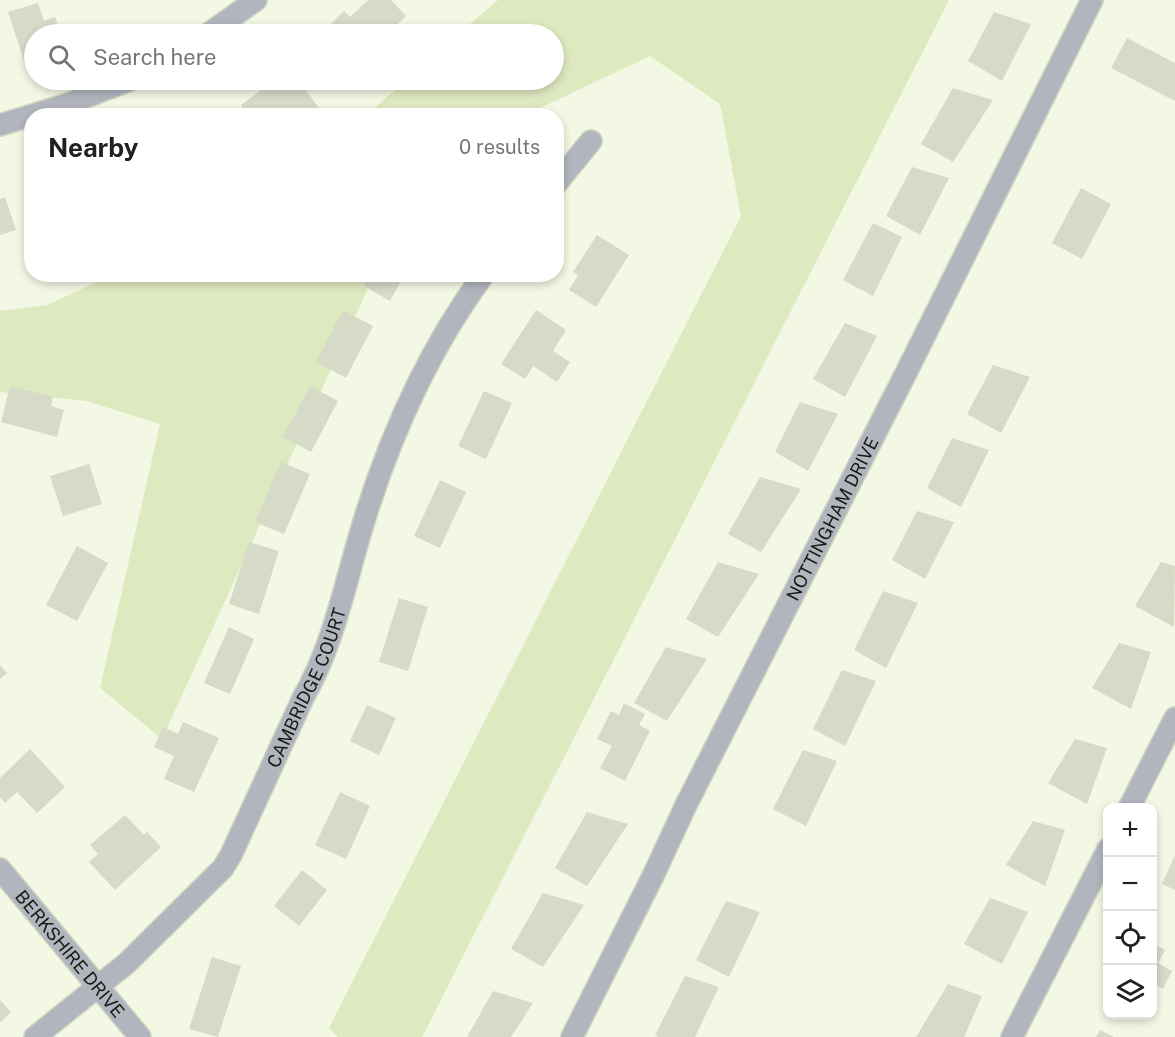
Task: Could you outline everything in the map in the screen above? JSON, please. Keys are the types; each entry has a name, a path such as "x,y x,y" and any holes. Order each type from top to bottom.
{"street":[{"path":"222,24 256,0"},
{"name":"NOTTINGHAM DRIVE","path":"572,1037 691,795 907,371 1092,0"},
{"path":"55,108 104,90"},
{"path":"0,124 24,117"},
{"path":"564,174 591,141"},
{"name":"CAMBRIDGE COURT","path":"35,1037 142,949 223,868 231,855 303,698 315,678 336,617 364,518 407,404 443,335 478,282"},
{"path":"1131,803 1172,731"},
{"path":"1012,1037 1103,857"},
{"name":"BERKSHIRE DRIVE","path":"0,869 140,1037"}],"green space":[{"path":"498,0 949,0 422,1037 338,1037 329,1028 741,216 720,104 650,56 540,108 374,108 395,90 564,90 564,24 470,24"},
{"path":"98,282 371,282 162,739 100,688 160,424 86,401 0,392 0,311 47,305"}],"building":[{"path":"368,0 391,0 406,16 398,24 331,24 344,11 350,17"},
{"path":"38,3 44,21 55,17 57,24 24,24 24,61 8,12"},
{"path":"994,12 1031,24 1002,81 968,61"},
{"path":"1127,38 1175,63 1175,101 1111,68"},
{"path":"953,88 993,100 953,162 921,144"},
{"path":"261,90 306,90 319,108 243,108 241,105"},
{"path":"912,167 949,178 920,235 886,216"},
{"path":"1081,188 1111,204 1082,259 1052,243"},
{"path":"5,197 16,230 0,235 0,199"},
{"path":"873,223 902,237 873,296 843,280"},
{"path":"597,235 629,255 596,307 569,290 578,275 573,272"},
{"path":"366,282 401,282 390,301 364,286"},
{"path":"343,310 373,326 346,378 316,362"},
{"path":"536,310 566,330 553,351 570,362 557,382 533,366 525,379 501,364"},
{"path":"845,323 877,336 845,397 813,379"},
{"path":"993,365 1030,377 1001,433 967,414"},
{"path":"10,386 53,397 51,406 64,410 57,437 1,422"},
{"path":"310,386 338,401 311,452 283,437"},
{"path":"484,391 512,403 486,459 458,446"},
{"path":"800,402 838,414 808,471 775,452"},
{"path":"952,438 989,450 961,507 927,488"},
{"path":"281,462 310,474 284,534 255,522"},
{"path":"89,464 102,504 63,516 50,476"},
{"path":"760,477 801,489 761,552 728,534"},
{"path":"440,480 466,492 440,548 414,536"},
{"path":"917,511 954,522 925,579 892,560"},
{"path":"249,542 279,551 259,614 229,604"},
{"path":"77,546 108,563 77,621 46,605"},
{"path":"718,562 759,574 718,637 686,619"},
{"path":"1161,562 1175,566 1174,627 1135,606"},
{"path":"883,591 918,603 886,668 854,650"},
{"path":"399,598 428,607 408,671 379,662"},
{"path":"229,627 254,639 230,694 204,683"},
{"path":"1119,643 1151,652 1131,709 1092,688"},
{"path":"666,647 707,659 667,721 634,703"},
{"path":"0,665 7,673 0,679"},
{"path":"842,670 876,681 845,746 813,729"},
{"path":"624,703 645,714 639,725 650,731 625,781 600,768 612,746 597,739 611,711 619,715"},
{"path":"367,705 396,718 379,755 350,741"},
{"path":"183,722 219,738 194,792 164,779 174,756 154,747 163,727 178,734"},
{"path":"1075,739 1107,748 1087,804 1048,783"},
{"path":"30,749 65,787 37,813 17,792 5,803 0,797 0,778"},
{"path":"803,750 837,761 806,826 773,809"},
{"path":"340,792 370,806 346,859 315,845"},
{"path":"587,812 628,824 587,886 555,868"},
{"path":"125,815 144,835 147,832 161,847 115,890 89,862 98,854 90,845"},
{"path":"1033,821 1065,830 1045,886 1006,865"},
{"path":"1175,855 1175,890 1162,884"},
{"path":"302,870 327,890 299,926 274,906"},
{"path":"543,893 584,905 543,967 511,949"},
{"path":"990,898 1028,912 1002,964 964,944"},
{"path":"726,901 760,912 729,977 696,960"},
{"path":"1157,946 1165,950 1158,963 1172,971 1163,989 1157,986"},
{"path":"212,957 241,966 218,1037 189,1029"},
{"path":"685,976 719,987 695,1037 658,1037 655,1035"},
{"path":"948,984 982,996 964,1037 916,1037"},
{"path":"493,991 533,1003 511,1037 467,1037"},
{"path":"0,1000 11,1012 0,1023"},
{"path":"1100,1030 1114,1037 1096,1037"}]}
